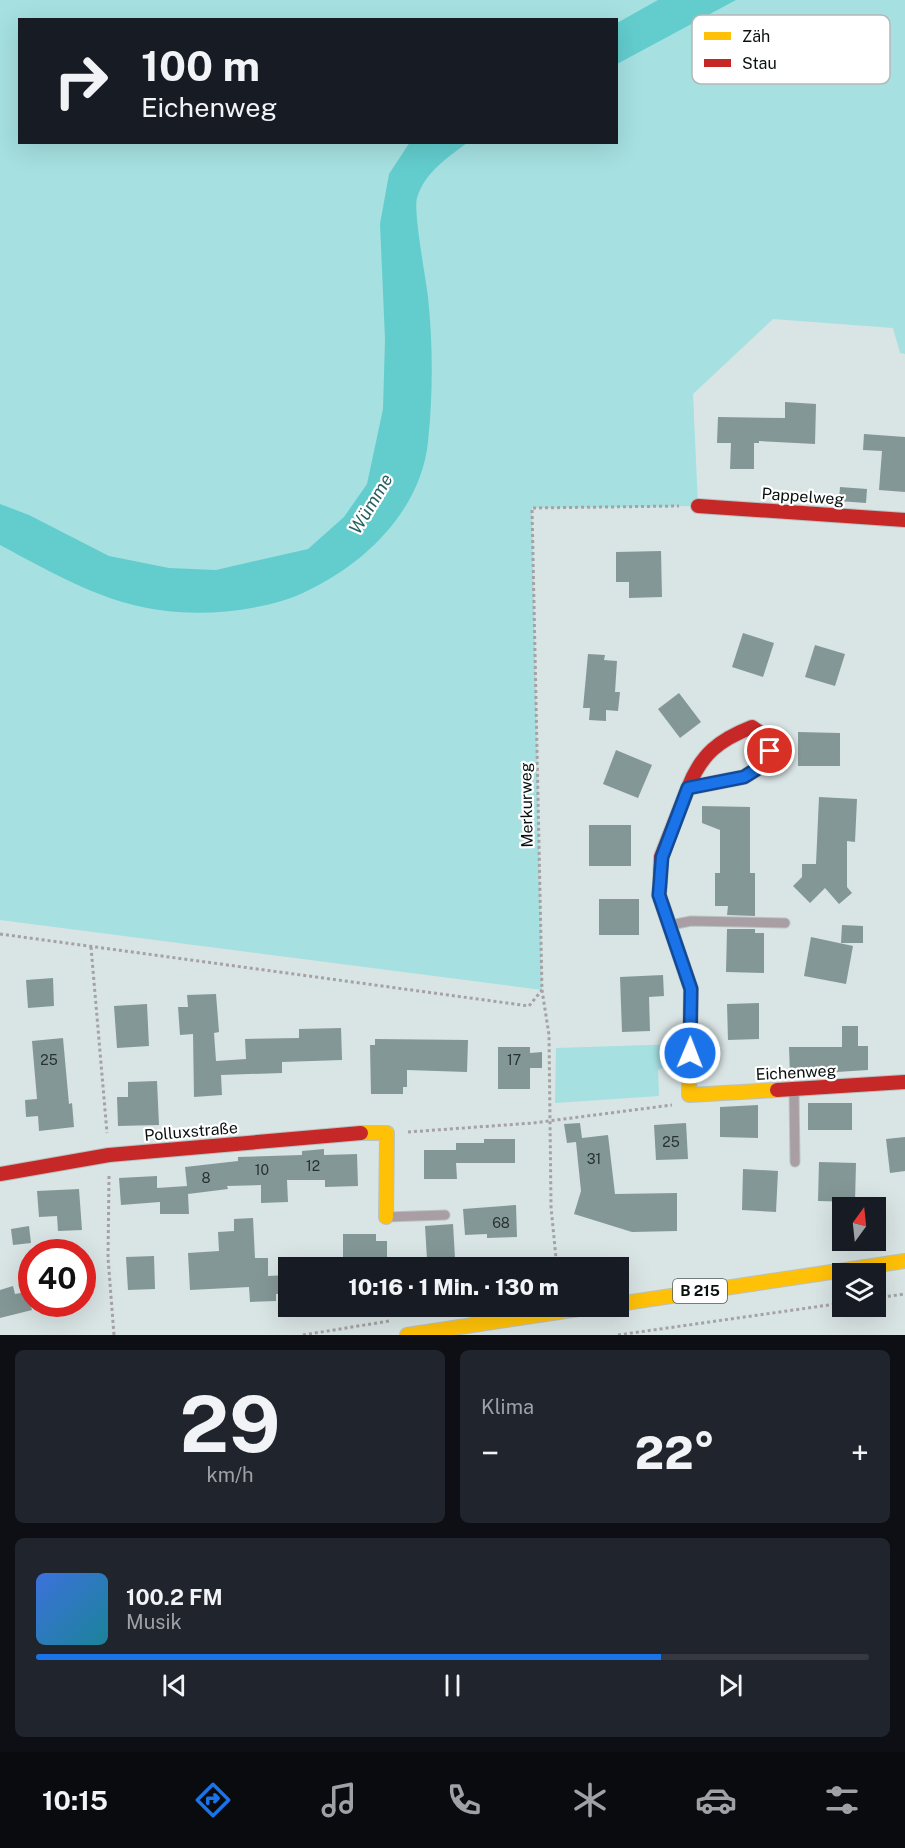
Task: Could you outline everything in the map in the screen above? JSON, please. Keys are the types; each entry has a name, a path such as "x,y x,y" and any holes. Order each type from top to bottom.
{"street":[{"name":"Pappelweg","path":"698,506 905,520"},
{"path":"688,788 744,777 760,767 770,751 765,736 752,727 722,738 697,764 662,857 659,895 691,989 689,1095"},
{"name":"Eichenweg","path":"689,1095 905,1082"},
{"name":"Polluxstraße","path":"0,1174 109,1155 339,1133 387,1133"},
{"path":"386,1217 387,1133"},
{"name":"B 215","path":"629,1302 905,1261"},
{"path":"407,1335 526,1317"}],"lane":[{"path":"669,925 691,921 785,923"},
{"path":"794,1089 795,1162"},
{"path":"386,1217 445,1215"}],"path":[{"name":"Merkurweg","path":"556,1257 551,1207 549,1035 542,990 532,508 698,506"},
{"path":"0,934 529,1006 542,990"},
{"path":"387,1133 549,1121 670,1106 689,1095"},
{"path":"886,1297 905,1294"},
{"path":"618,1335 832,1305"}],"shaded area":[{"path":"0,0 905,0 905,354 900,353 893,328 773,319 693,394 698,506 532,508 542,990 0,920"},
{"path":"680,1044 679,1061 658,1070 659,1096 555,1103 556,1048"}],"water":[{"path":"658,0 736,0 708,15 692,15 692,24 618,63 618,22"},
{"name":"Wümme","path":"409,144 466,144 431,173 417,198 432,351 428,442 415,489 403,511 388,531 370,549 330,578 293,597 258,607 202,613 144,608 101,595 0,545 0,504 29,515 109,556 169,568 216,570 308,549 344,517 367,484 383,409 385,339 380,224 389,174"}],"building":[{"path":"785,402 816,404 815,444 759,441 759,443 754,443 754,469 730,469 731,443 717,443 718,417 785,418"},
{"path":"864,434 905,437 905,492 879,490 882,451 863,450"},
{"path":"840,487 867,489 866,503 839,501"},
{"path":"661,551 662,597 629,598 629,582 616,582 616,552"},
{"path":"743,633 774,643 763,677 732,667"},
{"path":"815,645 845,654 835,686 805,677"},
{"path":"588,654 605,655 604,660 617,661 615,692 620,692 618,711 606,710 606,721 589,720 590,708 583,708"},
{"path":"679,693 701,722 680,738 658,709"},
{"path":"798,732 840,733 840,766 798,766"},
{"path":"616,750 652,765 638,798 603,784"},
{"path":"819,797 857,799 855,842 847,841 847,887 852,893 839,904 825,888 810,903 793,886 802,877 802,864 816,864"},
{"path":"702,806 750,807 750,873 755,873 755,916 727,915 728,906 715,906 715,873 720,873 720,830 702,823"},
{"path":"589,825 631,825 631,866 589,866"},
{"path":"599,899 639,899 639,935 599,935"},
{"path":"842,925 863,926 863,943 841,943"},
{"path":"727,929 755,929 755,933 764,933 764,973 726,972"},
{"path":"811,937 853,946 846,984 804,976"},
{"path":"663,975 664,996 649,997 650,1031 622,1032 620,977"},
{"path":"53,978 54,1006 28,1008 26,980"},
{"path":"216,994 219,1032 214,1033 216,1061 246,1059 245,1039 299,1038 299,1029 341,1028 342,1060 282,1062 282,1073 221,1075 222,1095 194,1097 193,1034 180,1035 178,1007 188,1007 187,995"},
{"path":"759,1003 759,1039 728,1040 727,1004"},
{"path":"147,1004 149,1046 117,1048 114,1006"},
{"path":"842,1026 858,1026 858,1046 868,1046 868,1070 790,1075 789,1047 842,1047"},
{"path":"63,1038 69,1104 72,1103 74,1127 39,1131 38,1116 26,1117 25,1100 37,1099 32,1041"},
{"path":"375,1039 468,1040 467,1072 407,1070 407,1087 403,1087 403,1094 371,1094 370,1045 375,1045"},
{"path":"498,1047 530,1047 530,1053 542,1052 542,1068 530,1068 530,1089 498,1089"},
{"path":"157,1081 159,1125 118,1126 117,1097 128,1097 128,1082"},
{"path":"808,1103 852,1103 852,1130 808,1130"},
{"path":"758,1105 758,1138 720,1137 720,1107"},
{"path":"580,1123 582,1138 608,1135 615,1194 677,1193 677,1231 632,1232 574,1214 581,1191 576,1142 567,1143 564,1124"},
{"path":"686,1123 688,1159 656,1160 654,1125"},
{"path":"905,1137 905,1171 890,1173 886,1139"},
{"path":"484,1139 515,1139 515,1163 456,1163 457,1179 424,1179 424,1150 456,1150 456,1143 484,1143"},
{"path":"324,1149 324,1155 357,1154 358,1186 325,1187 325,1180 287,1180 288,1202 261,1203 261,1185 227,1186 228,1189 188,1194 189,1214 160,1214 160,1202 121,1205 119,1178 157,1176 157,1188 187,1186 185,1167 238,1161 238,1157 302,1155 302,1151"},
{"path":"819,1162 856,1163 855,1197 832,1197 832,1201 818,1201"},
{"path":"743,1169 778,1171 776,1212 742,1210"},
{"path":"79,1189 82,1230 58,1231 57,1216 39,1217 37,1191"},
{"path":"516,1205 517,1237 487,1238 487,1234 465,1235 463,1209"},
{"path":"253,1218 255,1258 268,1258 268,1276 278,1276 276,1301 250,1302 249,1287 190,1290 188,1253 219,1251 218,1232 234,1231 234,1219"},
{"path":"453,1224 455,1257 427,1257 425,1226"},
{"path":"29,1226 31,1239 18,1239 18,1244 13,1245 11,1229"},
{"path":"343,1234 376,1234 376,1241 387,1241 387,1257 343,1257"},
{"path":"154,1256 155,1289 128,1290 126,1257"},
{"path":"13,1286 15,1294 18,1294 18,1314 0,1318 0,1290"}],"traffic: slow":[{"path":"660,885 659,895 691,989 689,1095 777,1090"},
{"path":"361,1133 387,1133 386,1217"},
{"path":"629,1302 905,1261"},
{"path":"407,1335 526,1317"}],"traffic: jam":[{"path":"698,506 905,520"},
{"path":"660,885 661,857 688,788 744,777 760,767 770,751 765,736 752,727 721,743 705,757 688,788"},
{"path":"777,1090 905,1082"},
{"path":"0,1174 109,1155 361,1133"}],"route":[{"path":"690,1053 691,989 659,895 662,857 688,788 744,777 760,767 770,751"}]}
